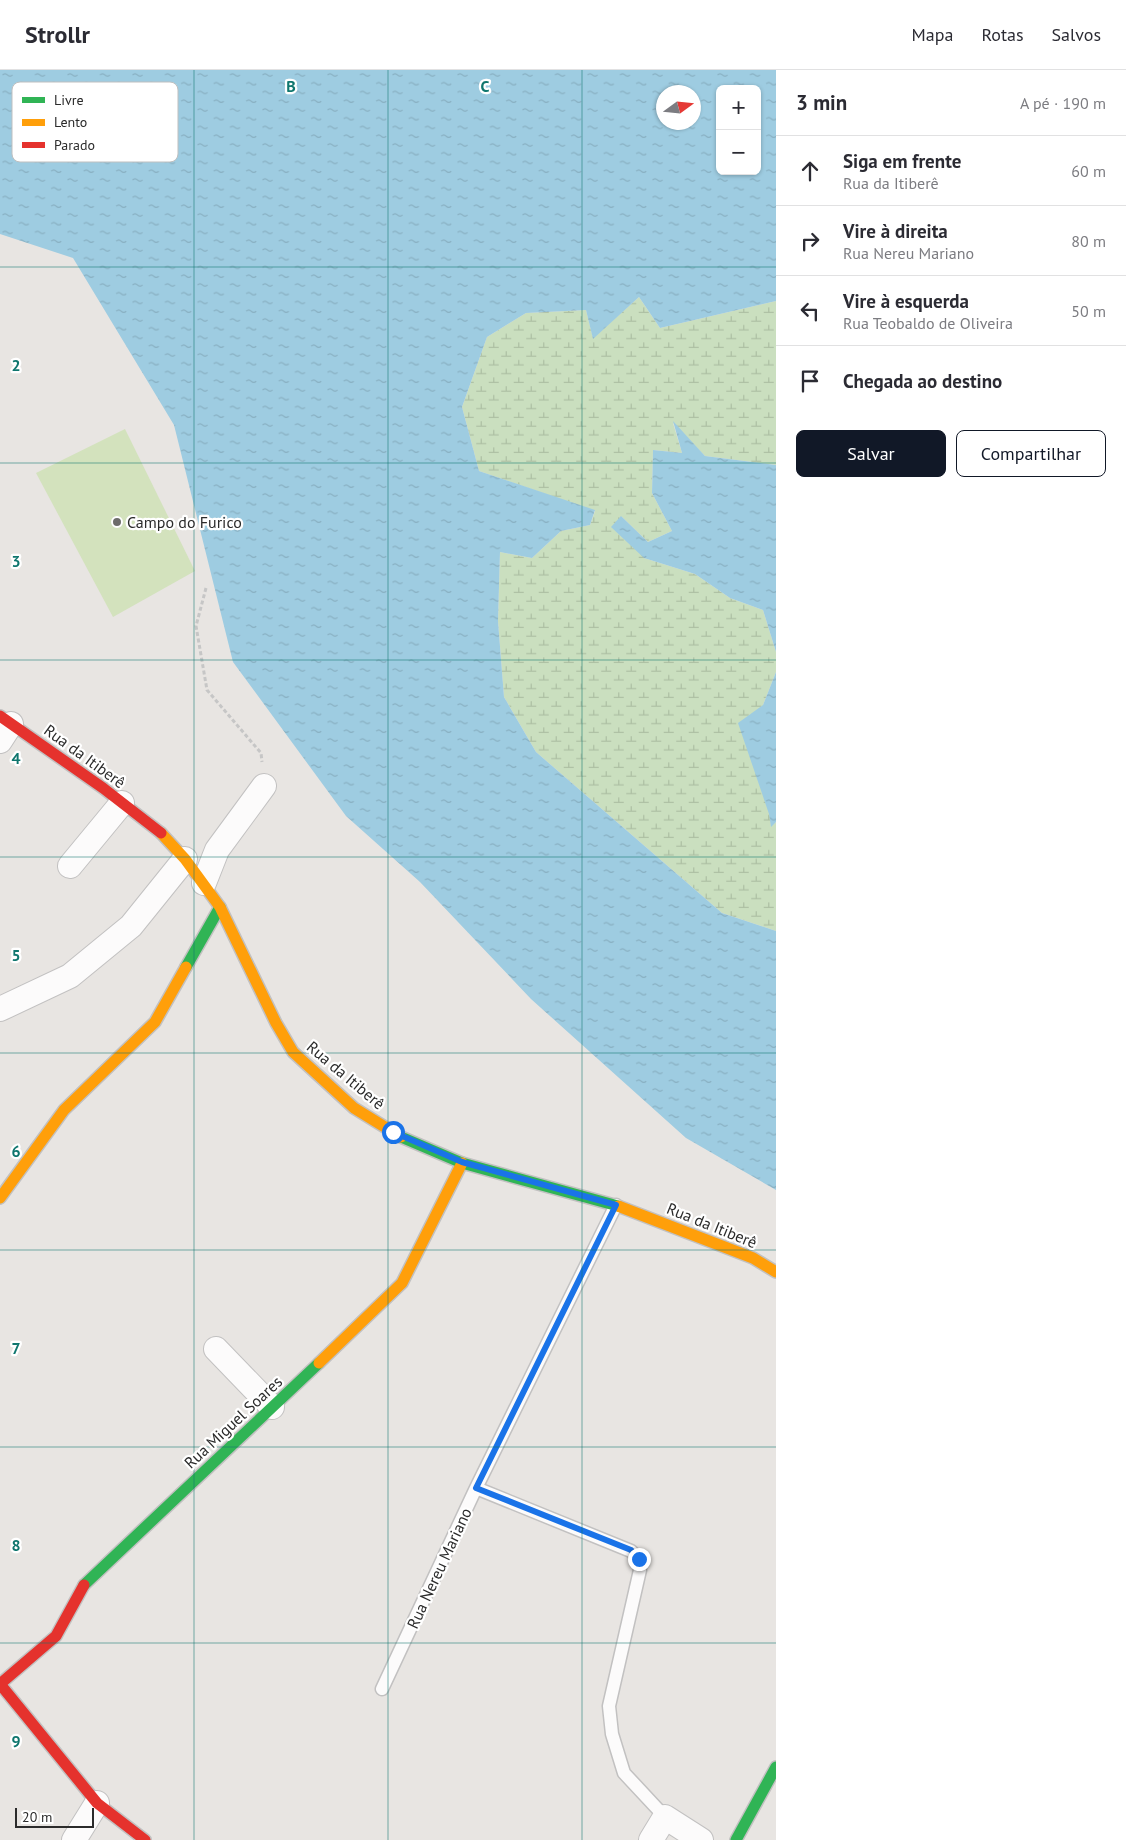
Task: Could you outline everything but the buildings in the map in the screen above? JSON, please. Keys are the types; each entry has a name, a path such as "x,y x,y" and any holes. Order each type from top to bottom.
{"street":[{"name":"Rua da Itiberê","path":"4,727 122,803 161,833 185,859 220,907 276,1023 293,1052 354,1108 393,1132 462,1162 616,1205 754,1258 776,1272"},
{"path":"204,883 217,850 264,786"},
{"path":"70,866 122,803"},
{"path":"0,1010 70,976 131,926 185,859"},
{"path":"0,1198 64,1110 155,1022 220,907"},
{"name":"Rua Miguel Soares","path":"0,1684 56,1636 85,1584 366,1320 402,1283 462,1162"},
{"path":"216,1350 272,1408"},
{"path":"0,1684 97,1803 145,1840"},
{"path":"736,1840 776,1767"},
{"path":"74,1840 97,1803"},
{"path":"651,1840 665,1817 701,1840"}],"lane":[{"name":"Rua Nereu Mariano","path":"382,1689 476,1488 616,1205"},
{"path":"476,1488 631,1550 639,1559 640,1570 636,1593 609,1706 612,1734 624,1772 665,1817"}],"path":[{"path":"206,588 196,626 207,690 261,753 264,786"}],"green space":[{"path":"639,297 660,328 776,301 776,465 705,456 673,423 682,453 653,450 652,493 672,531 648,542 621,516 644,558 695,574 730,598 763,610 776,652 776,672 763,705 771,826 776,822 776,931 722,913 536,752 504,697 498,621 500,552 532,558 561,531 590,525 595,511 479,471 462,407 487,337 526,313 586,310 593,338"},
{"name":"Campo do Furico","path":"125,429 195,571 113,617 36,473"}],"water":[{"path":"0,70 776,70 776,301 660,328 639,297 593,339 586,310 526,313 487,337 462,407 479,471 595,510 590,525 561,531 532,558 500,552 498,621 504,697 536,752 722,913 776,931 776,1190 686,1138 531,999 420,882 346,816 233,662 174,425 73,258 0,234"},
{"path":"673,421 705,456 776,465 776,652 763,610 730,598 695,574 644,558 611,527 621,516 648,542 672,531 652,493 653,450 682,453"},
{"path":"776,672 776,822 771,827 769,814 738,723 763,705"}],"traffic: fast":[{"path":"186,967 220,907"},
{"path":"401,1137 462,1163 618,1206"},
{"path":"84,1585 319,1363"},
{"path":"736,1840 776,1767"}],"traffic: slow":[{"path":"161,833 185,859 220,907 276,1023 293,1052 354,1108 401,1137"},
{"path":"0,1198 64,1110 155,1022 186,967"},
{"path":"319,1363 402,1283 462,1163"},
{"path":"618,1206 753,1258 776,1272"}],"traffic: jam":[{"path":"0,716 103,788 161,833"},
{"path":"84,1585 56,1636 0,1684 97,1803 145,1840"}],"place":[{"name":"Campo do Furico","path":"117,522"}],"route":[{"path":"393,1132 462,1162 616,1205 476,1488 631,1550 639,1559"}]}
